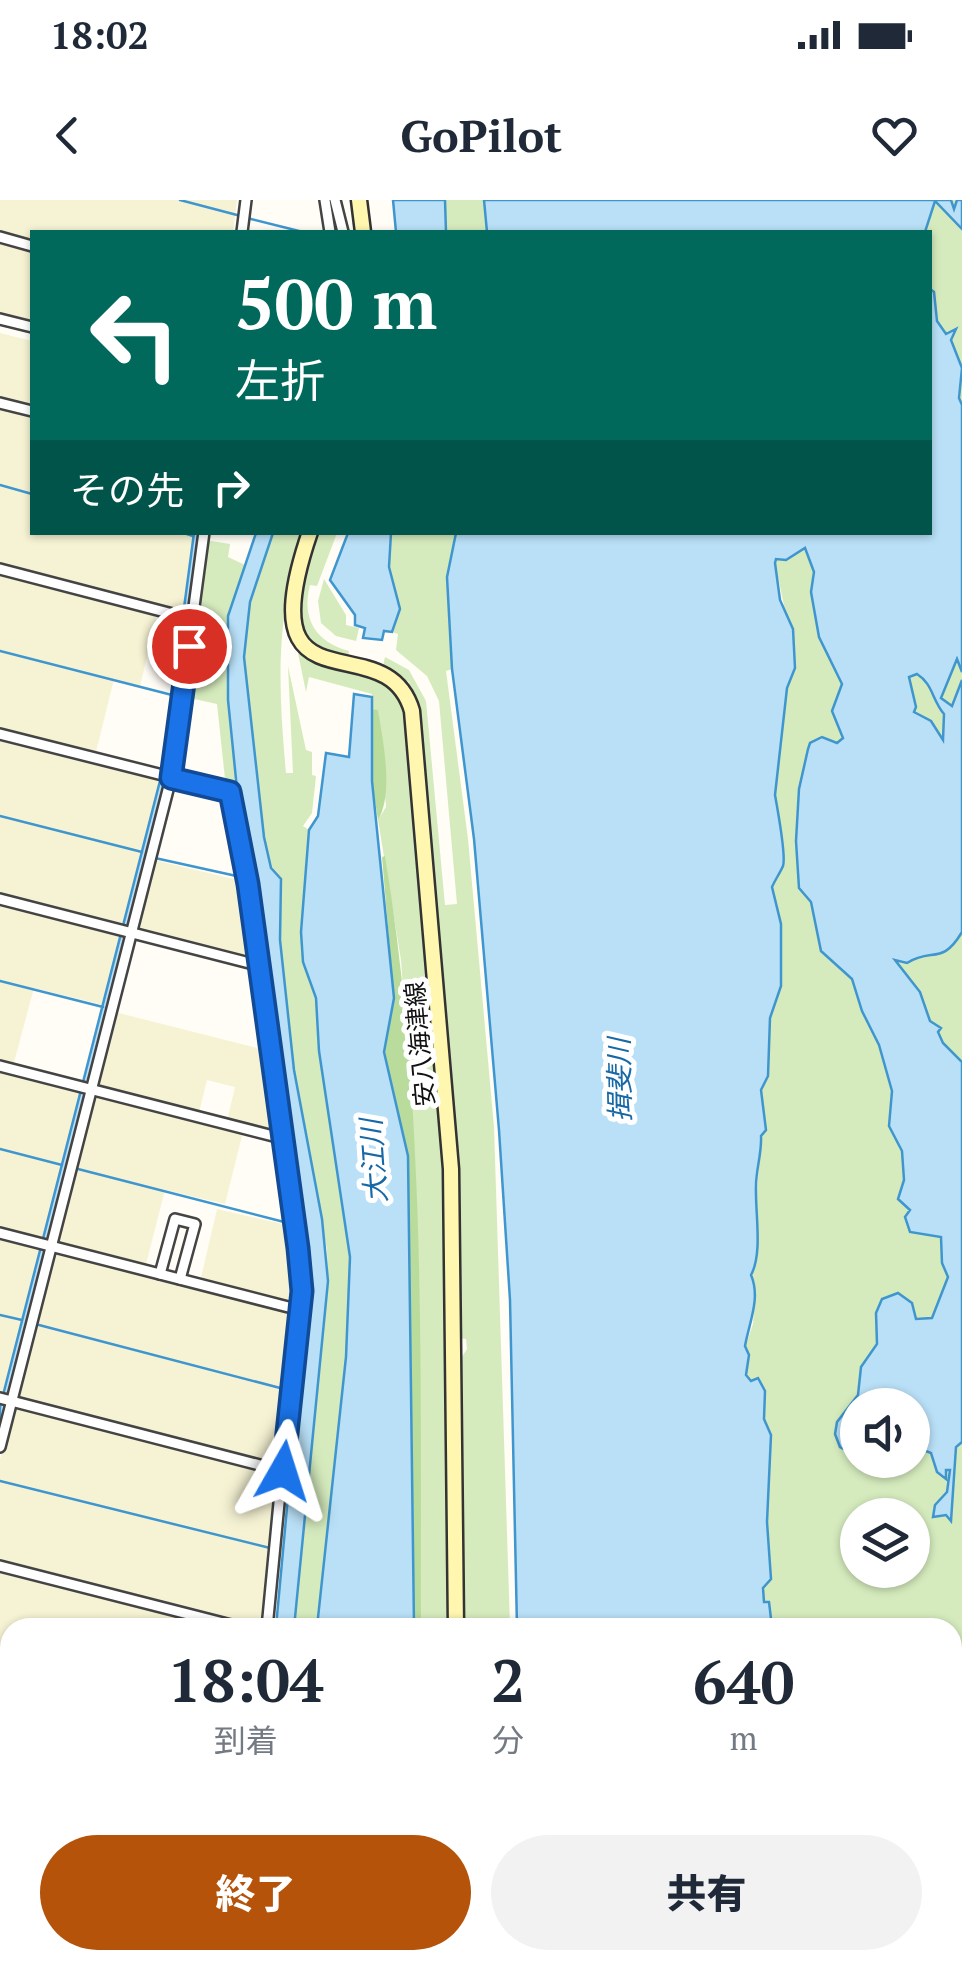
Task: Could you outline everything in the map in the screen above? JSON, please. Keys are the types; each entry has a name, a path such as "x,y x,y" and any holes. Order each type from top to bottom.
{"main road":[{"path":"359,200 363,230"},
{"name":"安八海津線","path":"309,535 292,594 295,632 306,647 330,662 390,676 408,694 412,711 451,1168 456,1618"}],"street":[{"path":"242,230 246,200"},
{"path":"326,200 330,230"},
{"path":"336,200 343,230"},
{"path":"0,237 30,245"},
{"path":"0,319 30,327"},
{"path":"0,403 30,410"},
{"path":"0,1447 6,1400 167,777 188,617 203,535"},
{"path":"0,569 188,617"},
{"path":"0,734 230,792 248,884 298,1248 300,1310 268,1618"},
{"path":"0,899 257,965"},
{"path":"0,1066 281,1138"},
{"path":"160,1274 176,1219 195,1224 180,1280"},
{"path":"0,1234 300,1310"},
{"path":"6,1400 283,1471"},
{"path":"0,1566 204,1618"}],"shaded area":[{"path":"0,200 237,200 233,230 30,230 30,242 0,235"},
{"path":"0,242 30,250 30,324 0,317"},
{"path":"0,333 30,340 30,408 0,400"},
{"path":"0,406 30,414 30,535 194,535 183,613 0,566"},
{"path":"0,572 153,612 156,620 140,686 114,679 95,756 0,731"},
{"path":"0,738 160,779 123,928 0,896"},
{"path":"154,860 242,881 250,961 139,933"},
{"path":"0,903 122,935 103,1005 34,988 13,1066 0,1063"},
{"path":"115,1012 261,1049 275,1133 227,1121 235,1087 207,1080 199,1113 100,1088 97,1083"},
{"path":"0,1070 81,1091 43,1241 0,1231"},
{"path":"98,1095 243,1132 225,1204 165,1190 145,1268 56,1243 94,1098"},
{"path":"217,1209 287,1225 293,1305 200,1282"},
{"path":"0,1236 41,1247 4,1396 0,1395"},
{"path":"57,1252 291,1310 276,1467 20,1401 16,1396"},
{"path":"16,1405 276,1471 261,1618 223,1618 0,1563 0,1459"},
{"path":"0,1569 195,1618 0,1618"}],"green space":[{"path":"445,200 484,200 487,230 446,230"},
{"path":"929,200 962,200 962,420 932,322 932,230 922,230"},
{"path":"272,535 303,535 283,622 283,741 286,773 293,773 288,666 306,750 312,752 312,775 316,776 312,813 303,826 309,830 301,932 303,962 316,998 319,1051 350,1257 346,1357 318,1618 295,1618 328,1281 327,1250 294,1070 280,940 281,879 271,868 264,837 244,657 250,602"},
{"path":"315,535 336,535 317,586 310,585 308,608 320,635 349,651 347,660 324,651 310,640 301,625 298,608"},
{"path":"391,535 456,535 447,577 452,669 446,671 468,839 494,1127 510,1618 460,1618 460,1360 467,1349 466,1339 460,1338 418,715 409,682 383,666 385,657 409,670 426,701 445,905 457,904 439,701 427,676 396,650 398,634 392,632 400,609 389,567"},
{"path":"205,540 230,544 228,557 245,565 231,621 227,676 237,789 226,788 217,704 185,697"},
{"path":"812,547 848,656 853,971 915,1121 955,1299 874,1388 840,1388 840,1478 930,1478 930,1428 956,1421 962,1399 962,1618 761,1618 764,1572 755,1386 746,1375 749,1355 745,1347 753,1324 755,1283 751,1275 761,1136 766,1129 761,1090 773,1005 771,800 785,610 775,559 786,560 798,549"},
{"path":"324,579 346,615 346,625 359,628 356,641 336,636 321,623 318,601"},
{"path":"962,634 962,761 914,743 903,669"},
{"path":"298,653 321,666 390,683 410,715 446,1169 451,1618 421,1618 415,1158 401,960 378,820 386,807 378,711 371,709 372,694 309,677 306,692"},
{"path":"371,709 378,710 386,766 385,796 378,820 372,781"},
{"path":"385,856 399,952 415,1144 421,1618 414,1618 408,1156 384,1052 394,998 382,857"},
{"path":"962,859 962,1168 893,966 878,880"}],"water":[{"path":"393,200 445,200 446,230 396,230"},
{"path":"484,200 951,200 954,209 957,200 962,200 962,229 935,201 926,230 487,230"},
{"name":"揖斐川","path":"934,292 937,321 946,334 956,329 951,340 962,368 962,672 957,659 941,698 952,706 962,680 962,932 942,953 907,963 895,960 920,992 930,1021 941,1028 938,1032 943,1043 962,1062 962,1442 956,1447 951,1521 946,1515 933,1517 935,1505 947,1492 950,1470 946,1470 946,1479 937,1472 930,1453 930,1388 859,1388 861,1367 877,1344 876,1313 882,1299 898,1293 912,1303 916,1319 932,1318 948,1277 942,1263 941,1237 910,1232 905,1217 910,1210 898,1199 904,1180 902,1151 889,1126 892,1091 879,1045 852,979 821,951 811,902 799,888 799,789 808,749 810,743 822,737 837,743 843,738 832,711 842,684 819,637 811,592 814,572 805,548 786,560 776,559 775,563 780,600 793,629 795,668 787,688 775,795 784,861 772,887 781,924 781,986 770,1018 768,1076 761,1090 766,1130 761,1136 756,1180 758,1244 751,1275 755,1302 745,1346 749,1355 746,1375 751,1381 758,1378 765,1391 764,1419 771,1435 767,1522 771,1579 763,1588 771,1618 517,1618 510,1300 499,1130 474,839 452,669 447,577 456,535 932,535","holes":["917,674 922,678 944,714 943,740 931,721 914,712 909,677"]},
{"path":"194,535 199,535 166,782 0,1428 0,1407 162,773"},
{"path":"255,535 272,535 250,602 244,657 264,837 271,868 281,879 280,940 294,1070 322,1219 328,1281 295,1618 277,1618 309,1269 264,982 259,906 237,789 228,700 228,616"},
{"path":"347,535 391,535 389,567 400,609 392,632 384,631 382,640 363,638 365,628 355,625 355,615 330,580"},
{"name":"大江川","path":"354,694 372,697 372,781 394,998 384,1052 408,1156 414,1618 318,1618 346,1357 350,1257 319,1051 316,998 303,962 301,932 309,830 318,816 326,753 349,757"},
{"path":"840,1418 840,1447 835,1434"}],"waterway":[{"path":"180,200 237,215"},
{"path":"247,218 295,230"},
{"path":"0,485 30,493"},
{"path":"0,651 172,695"},
{"path":"0,816 142,852"},
{"path":"155,858 241,877"},
{"path":"0,981 103,1007"},
{"path":"0,1149 62,1165"},
{"path":"78,1169 288,1223 295,1294"},
{"path":"0,1315 22,1320"},
{"path":"39,1325 284,1389"},
{"path":"277,1465 281,1433"},
{"path":"263,1618 277,1475"},
{"path":"0,1481 270,1548"}],"route":[{"path":"189,646 171,778 230,792 248,884 298,1248 302,1291 283,1471"}]}
